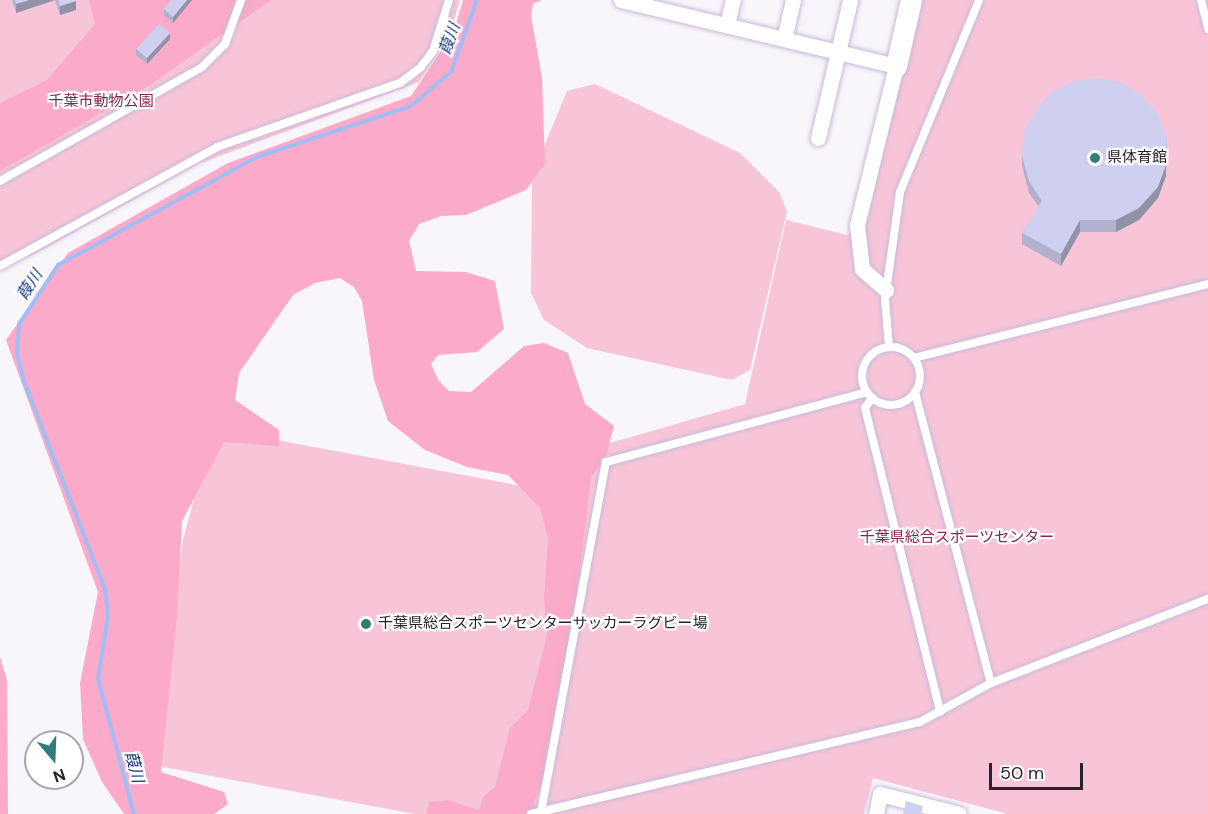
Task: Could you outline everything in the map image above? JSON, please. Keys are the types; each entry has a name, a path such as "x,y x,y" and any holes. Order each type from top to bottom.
{"street":[{"path":"621,0 673,6 727,25 896,66"},
{"path":"727,25 733,0"},
{"path":"784,39 794,0"},
{"path":"818,138 850,0"},
{"path":"886,290 862,269 857,225 911,0"},
{"path":"876,814 880,794 959,814"}],"lane":[{"path":"0,181 202,67 225,44 241,0"},
{"path":"0,266 217,147 400,83 421,67 433,51 449,0"},
{"path":"889,346 886,290 900,192 979,0"},
{"path":"1201,0 1208,28"},
{"path":"914,358 1208,284"},
{"path":"940,712 865,408 869,395 861,378 867,358 889,346 906,351 914,358 920,373 915,392 991,683"},
{"path":"541,812 606,462 869,395 896,405 915,392"},
{"path":"531,814 920,722 991,683 1208,599"}],"green space":[{"name":"千葉市動物公園","path":"0,0 460,0 450,33 419,82 198,164 33,255 0,267"},
{"path":"89,0 271,0 150,85 0,171 0,103 47,80 95,24"},
{"path":"463,0 542,0 533,4 531,16 542,78 545,164 526,190 466,215 441,216 419,224 409,241 416,271 466,272 495,281 504,329 477,352 438,355 431,364 438,380 449,391 471,392 524,346 544,343 568,353 585,404 614,426 606,456 591,478 558,749 534,802 539,814 426,814 430,802 448,800 479,810 483,797 495,787 510,728 528,710 547,635 544,598 548,538 540,508 508,475 467,467 425,450 388,421 374,380 362,301 354,287 340,278 315,283 293,295 239,373 235,400 279,430 279,446 224,442 182,521 177,616 161,772 224,792 228,804 214,814 124,814 102,782 84,741 83,730 80,683 98,592 6,340 68,253 228,163 411,96 454,31"},
{"name":"千葉県総合スポーツセンター","path":"920,0 1208,0 1208,814 1008,814 873,778 864,814 415,814 158,766 151,750 183,540 213,428 580,497 593,448 745,404 786,220 847,235 866,225"},
{"path":"595,84 740,153 779,192 787,211 750,370 732,380 587,348 544,320 531,293 532,176 567,91"},
{"path":"0,657 7,680 8,814 0,814"}],"building":[{"path":"15,0 29,0 16,4"},
{"path":"58,0 75,0 76,1 60,6"},
{"path":"171,0 187,0 173,17 164,9"},
{"path":"159,24 170,33 147,58 136,49"},
{"name":"県体育館","path":"1098,78 1120,82 1140,94 1158,114 1167,138 1166,165 1158,187 1139,208 1116,220 1080,220 1061,254 1022,233 1042,201 1029,181 1022,155 1025,130 1036,109 1053,91 1074,81"},
{"path":"906,801 923,806 921,814 903,814"}],"waterway":[{"name":"葭川","path":"134,814 98,679 108,616 105,589 25,384 17,354 19,324 58,265 257,157 411,106 451,72 477,0"}],"place":[{"name":"県体育館","path":"1095,158"},
{"name":"千葉県総合スポーツセンターサッカーラグビー場","path":"366,624"}]}
